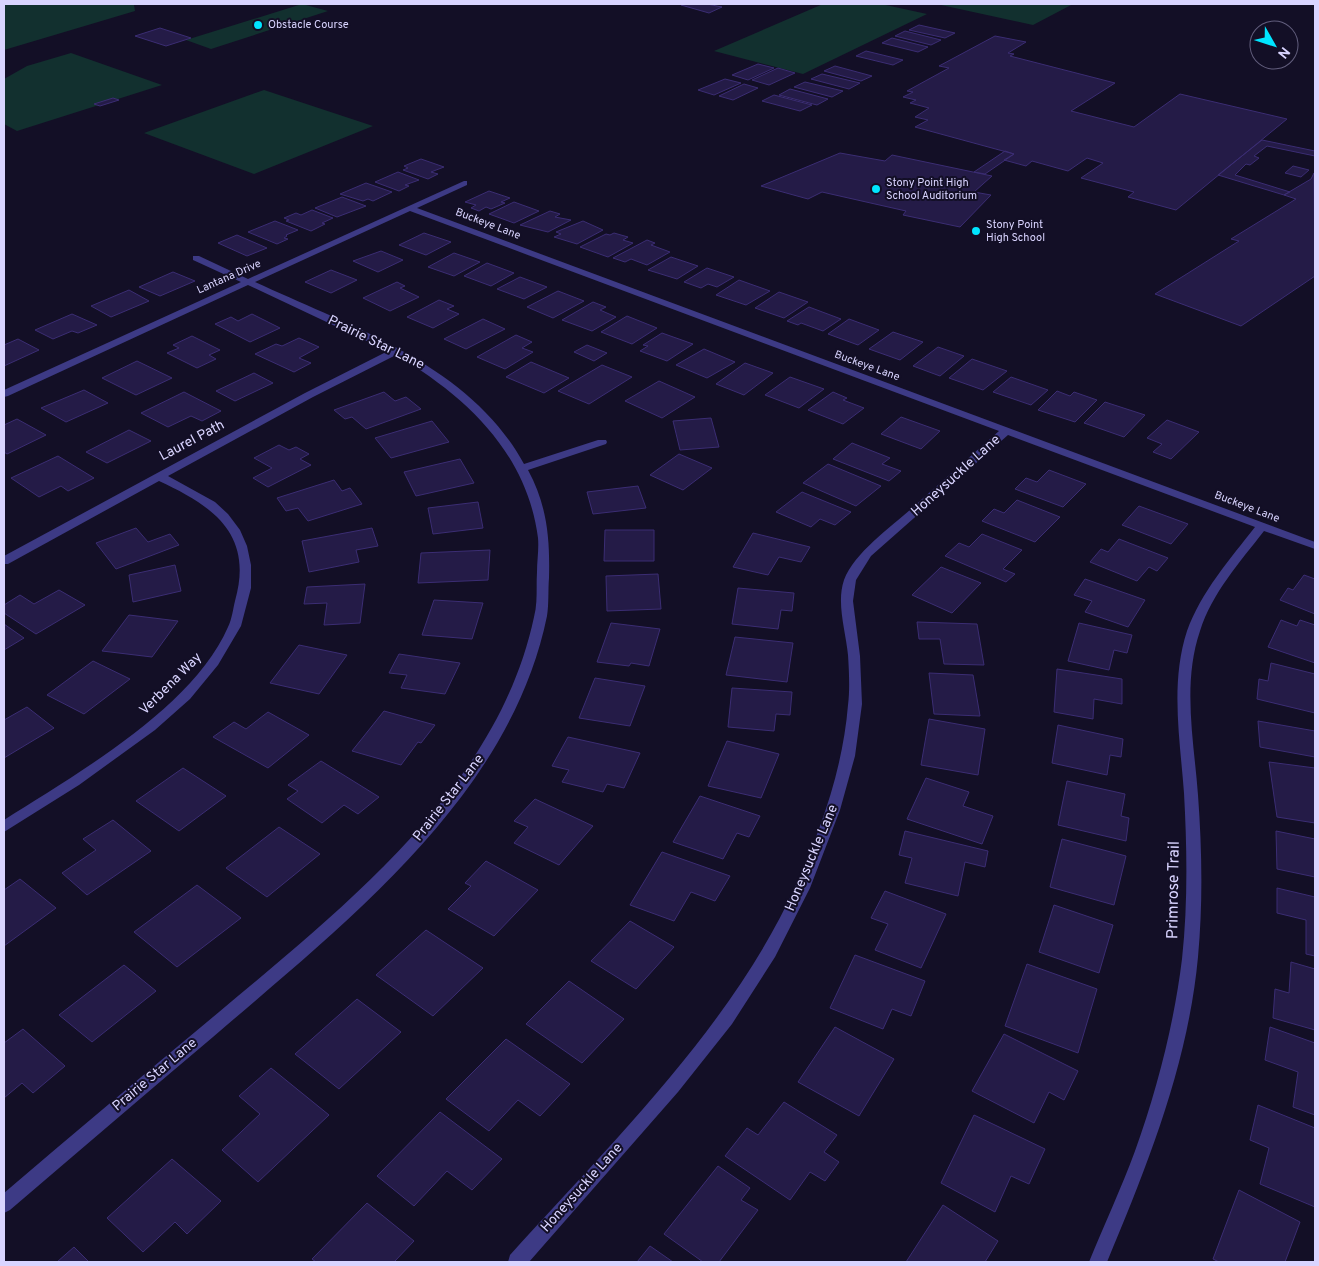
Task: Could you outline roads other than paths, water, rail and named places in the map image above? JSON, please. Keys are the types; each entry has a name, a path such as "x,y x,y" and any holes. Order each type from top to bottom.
{"street":[{"name":"Lantana Drive","path":"4,394 464,184"},
{"name":"Buckeye Lane","path":"411,208 888,388 1007,430 1315,546"},
{"name":"Prairie Star Lane","path":"4,1204 323,932 418,840 462,786 486,752 513,702 532,654 543,609 546,567 542,528 533,492 523,468 503,438 480,411 454,388 425,367 396,351 196,258"},
{"name":"Laurel Path","path":"4,561 309,395 396,351"},
{"name":"Honeysuckle Lane","path":"517,1262 672,1087 726,1019 769,952 802,888 833,810 848,756 855,704 854,656 847,600 852,576 867,554 1007,430"},
{"path":"523,468 602,442"},
{"name":"Verbena Way","path":"4,827 139,737 184,697 208,670 234,631 243,606 246,570 243,547 233,526 216,508 194,492 158,476"},
{"name":"Primrose Trail","path":"1098,1262 1142,1157 1173,1055 1189,960 1193,915 1191,795 1184,723 1184,690 1187,660 1194,631 1204,606 1218,582 1262,526"}],"place":[{"name":"Obstacle Course","path":"258,25"},
{"name":"Stony Point High School Auditorium","path":"876,189"},
{"name":"Stony Point High School","path":"976,231"}]}
